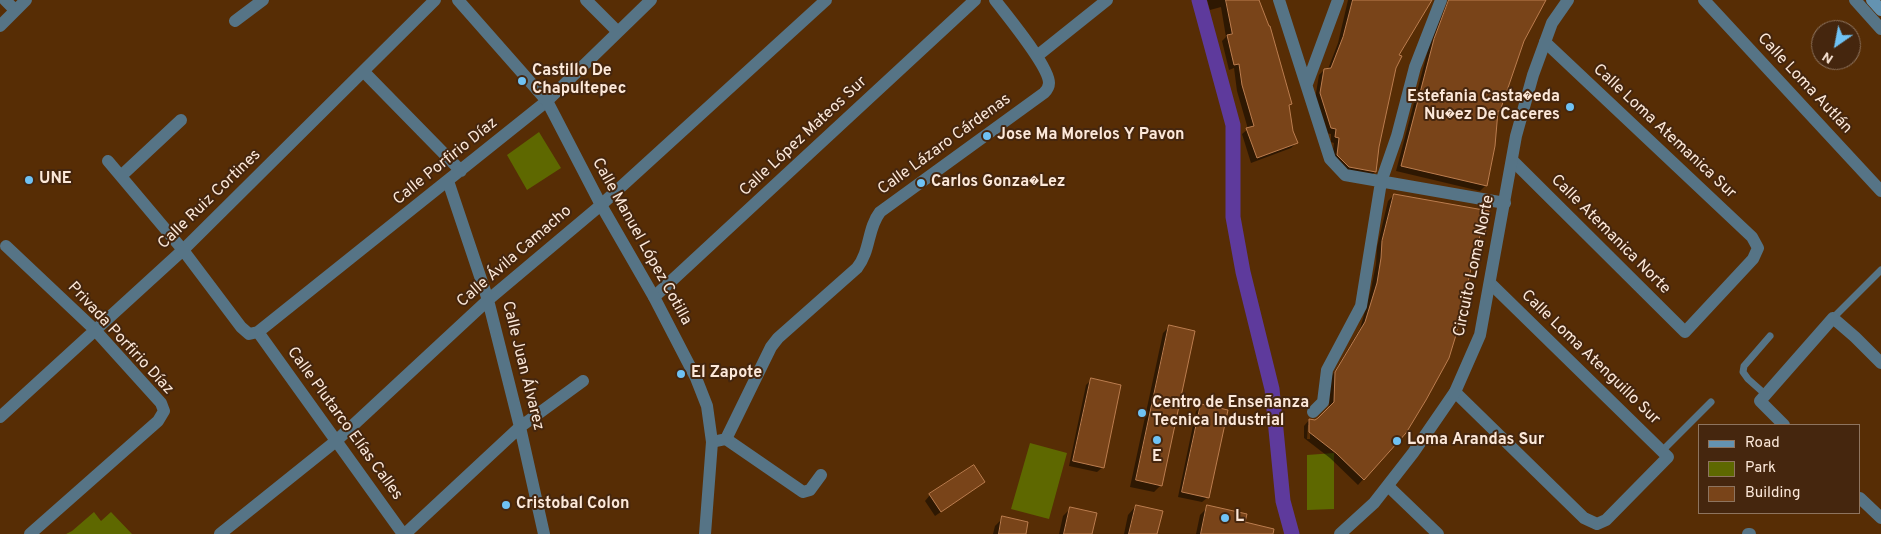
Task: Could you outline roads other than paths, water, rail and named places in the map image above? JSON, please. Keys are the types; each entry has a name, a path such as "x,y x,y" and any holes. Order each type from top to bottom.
{"main road":[{"path":"1872,0 1881,10"}],"street":[{"path":"0,26 26,0"},
{"path":"235,21 263,0"},
{"name":"Calle Ruiz Cortines","path":"0,417 183,250 436,0"},
{"name":"Calle Manuel López Cotilla","path":"458,0 546,101 600,205 654,297 696,378 708,406 712,442 705,534"},
{"path":"586,0 618,32"},
{"name":"Calle Porfirio Díaz","path":"254,333 448,181 546,101 651,0"},
{"name":"Calle Ávila Camacho","path":"220,534 336,441 488,300 600,205 826,0"},
{"name":"Calle López Mateos Sur","path":"654,297 975,0"},
{"path":"996,0 1037,56 1107,0"},
{"path":"1279,0 1330,159 1345,175 1505,203"},
{"path":"1307,84 1338,0"},
{"path":"1312,412 1323,402 1326,370 1361,306 1381,182 1397,136 1415,67 1441,0"},
{"name":"Circuito Loma Norte","path":"1340,534 1374,503 1413,453 1455,392 1480,335 1516,136 1533,75 1552,23 1568,0"},
{"name":"Calle Loma Autlán","path":"1704,0 1881,191"},
{"path":"1855,0 1881,29"},
{"path":"2,1 15,10"},
{"name":"Calle Loma Atemanica Sur","path":"1545,42 1752,237 1758,248 1754,259 1685,332"},
{"name":"Calle Lázaro Cárdenas","path":"726,439 771,347 778,338 857,268 867,251 872,226 880,212 1044,93 1048,88 1049,81 1037,56"},
{"path":"364,72 461,170"},
{"path":"121,176 181,120"},
{"name":"Calle Atemanica Norte","path":"1512,160 1685,332"},
{"name":"Calle Plutarco Elías Calles","path":"108,161 183,250 242,327 254,333 404,534"},
{"name":"Calle Juan Álvarez","path":"448,181 488,300 520,427 544,534"},
{"name":"Privada Porfirio Díaz","path":"6,246 95,330 161,403 164,411 158,421 30,534"},
{"name":"Calle Loma Atenguillo Sur","path":"1490,283 1665,454"},
{"path":"1783,424 1763,398 1833,318 1856,337 1881,362"},
{"path":"404,534 520,427 583,381"},
{"path":"1455,392 1584,518 1597,524 1606,520 1665,454"},
{"path":"712,442 726,439 803,492 810,490 821,475"},
{"path":"1388,486 1438,534"},
{"path":"1861,499 1881,518"}],"lane":[{"path":"1833,318 1881,270"},
{"path":"1763,398 1743,372 1744,366 1770,336"},
{"path":"1665,454 1711,402"}],"waterway":[{"path":"1199,0 1233,125 1233,217 1243,272 1272,389 1283,501 1292,534"}],"place":[{"name":"Castillo De Chapultepec","path":"522,81"},
{"name":"Estefania Casta�eda Nu�ez De Caceres","path":"1570,107"},
{"name":"Jose Ma Morelos Y Pavon","path":"987,136"},
{"name":"UNE","path":"29,180"},
{"name":"Carlos Gonza�Lez","path":"921,183"},
{"name":"El Zapote","path":"681,374"},
{"name":"Centro de Enseñanza Tecnica Industrial","path":"1142,413"},
{"name":"E","path":"1157,440"},
{"name":"Loma Arandas Sur","path":"1397,441"},
{"name":"Cristobal Colon","path":"506,505"},
{"name":"L","path":"1225,518"}]}
